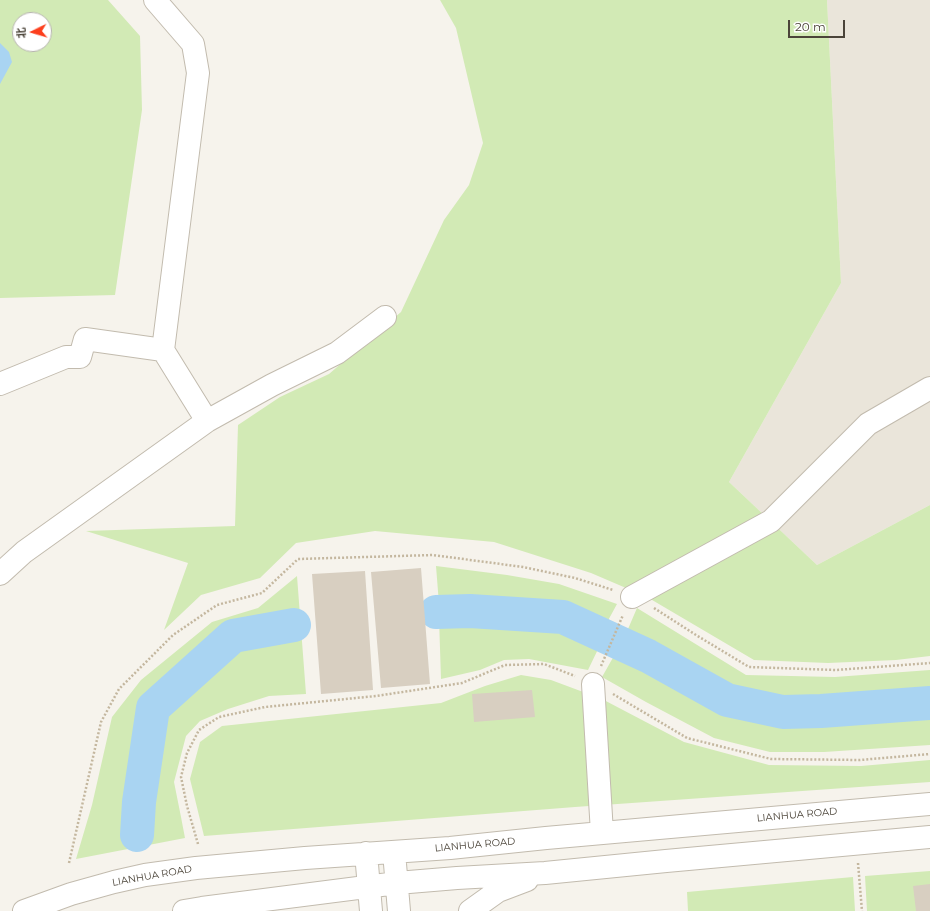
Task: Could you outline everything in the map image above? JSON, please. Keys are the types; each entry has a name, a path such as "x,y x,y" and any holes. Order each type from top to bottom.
{"street":[{"path":"155,0 193,44 198,73 163,350 207,421"},
{"path":"0,574 24,552 207,421 272,385 337,353 385,317"},
{"path":"0,384 66,357 80,357 85,339 163,350"},
{"path":"628,604 771,521 868,424 930,388"},
{"path":"597,676 602,833"},
{"name":"LIANHUA ROAD","path":"24,911 71,894 114,882 145,875 196,868 366,853 450,848 930,804"},
{"path":"193,909 397,883 545,873 930,838"},
{"path":"394,852 399,911"},
{"path":"366,853 371,911"},
{"path":"470,911 498,891 545,873"}],"path":[{"path":"69,863 101,722 119,689 173,635 217,605 262,593 298,559 433,555 523,567 575,578 628,604 643,600 696,635 749,667 836,670 930,663"},
{"path":"628,604 597,676 602,687 687,738 771,758 860,760 930,754"},
{"path":"198,844 187,806 181,777 187,753 199,730 219,717 265,707 376,696 462,683 505,665 544,664 597,676"},
{"path":"858,862 862,911"}],"shaded area":[{"path":"827,0 930,0 930,505 817,565 729,482 841,283"}],"green space":[{"path":"0,0 108,0 140,36 142,110 115,295 0,298"},
{"path":"440,0 827,0 841,283 729,482 817,565 930,505 930,656 896,660 828,663 754,660 647,597 591,573 494,542 375,531 296,543 260,578 201,595 164,630 188,563 86,531 235,526 238,425 280,397 329,374 401,312 444,220 469,185 483,143 456,28"},
{"path":"436,566 507,575 559,584 617,604 605,626 542,606 439,604"},
{"path":"297,576 306,694 269,696 228,709 200,721 186,736 174,782 185,838 76,859 92,805 112,717 141,680 212,622 258,608"},
{"path":"637,608 746,675 835,677 930,670 930,696 868,702 788,706 732,693 625,636"},
{"path":"439,618 477,618 563,624 602,641 588,670 529,659 504,660 480,670 441,679"},
{"path":"619,647 688,689 730,708 786,720 930,711 930,745 824,752 770,752 714,738 602,677"},
{"path":"521,675 551,680 602,699 684,742 769,765 861,766 930,760 930,782 575,807 204,836 190,779 200,742 222,726 441,703 485,686"},
{"path":"930,871 930,911 867,911 865,876"},
{"path":"853,877 855,911 688,911 687,892"}],"water":[{"path":"0,43 9,52 12,62 0,84"}],"building":[{"path":"421,568 430,684 381,688 371,572"},
{"path":"365,571 373,690 321,694 312,574"},
{"path":"532,690 535,717 474,722 472,694"},
{"path":"930,884 930,911 916,911 913,886"}],"waterway":[{"path":"436,612 470,611 563,617 648,656 727,700 783,712 821,711 930,703"},
{"path":"137,835 139,802 153,708 233,636 294,625"}]}
